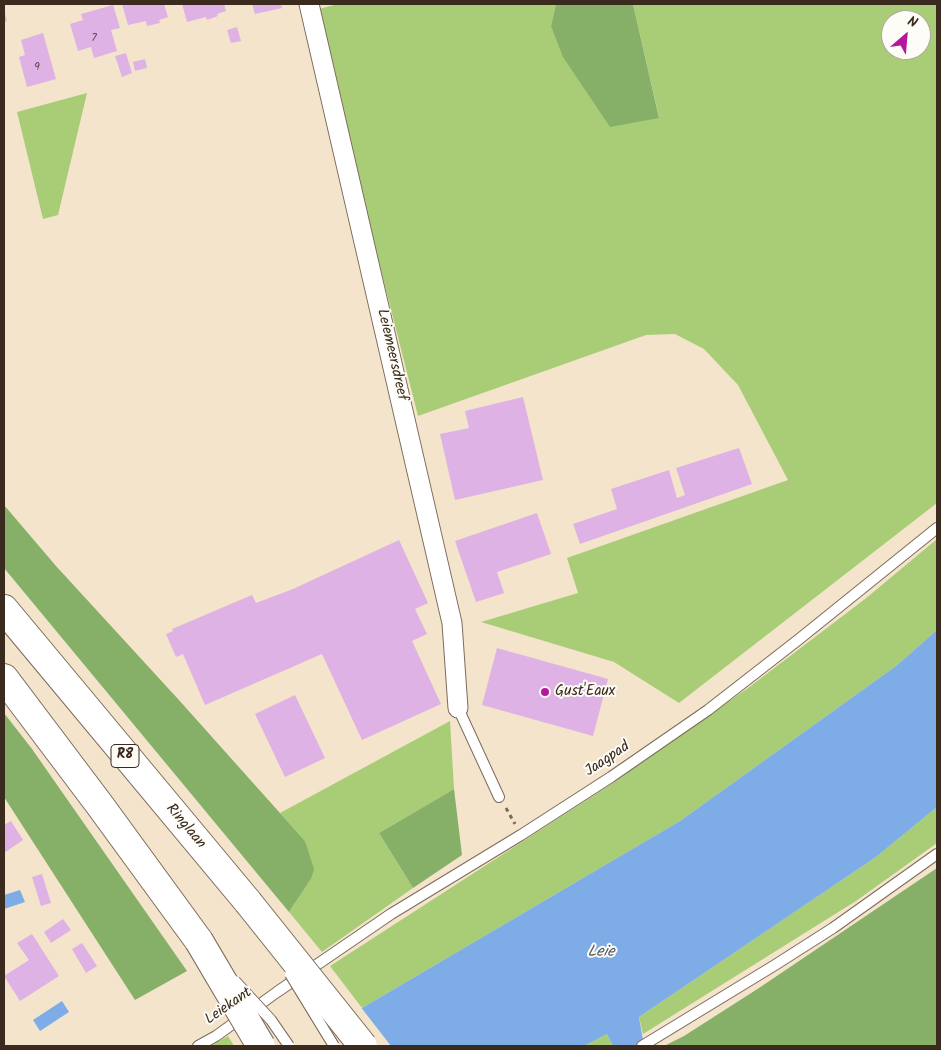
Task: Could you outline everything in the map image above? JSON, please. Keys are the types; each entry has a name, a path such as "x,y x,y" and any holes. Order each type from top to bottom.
{"highway":[{"name":"Ringlaan","path":"4,609 248,902 363,1046"},
{"path":"4,678 199,941 261,1046"}],"street":[{"name":"Leiemeersdreef","path":"309,4 452,623 458,708"}],"lane":[{"name":"Jaagpad","path":"277,992 391,914 611,777 708,710 937,528"},
{"path":"458,708 499,797"},
{"path":"644,1045 800,949 937,854"},
{"path":"248,902 334,1046"},
{"path":"199,941 271,1020 289,1046"},
{"name":"Leiekant","path":"198,1046 216,1036 277,992"}],"path":[{"path":"507,810 515,824"}],"green space":[{"path":"338,4 556,4 551,26 659,117 633,4 937,4 937,503 679,703 614,662 481,622 578,593 567,558 788,480 738,385 704,349 675,334 646,335 418,416 315,10"},
{"path":"556,4 633,4 659,118 610,127 563,57 551,26"},
{"path":"87,93 58,215 43,219 17,112"},
{"path":"4,505 56,566 305,841 314,869 311,879 289,912 4,568"},
{"path":"937,539 937,630 896,666 680,821 362,1008 330,966 613,783 748,688 865,599"},
{"path":"4,713 32,749 187,971 135,1000 4,797"},
{"path":"450,721 454,789 379,833 413,888 322,952 289,912 311,879 305,841 280,813"},
{"path":"454,789 462,855 413,888 379,833"},
{"path":"937,807 937,843 856,901 643,1034 639,1017 876,857"},
{"path":"937,868 937,1046 664,1046 684,1036 759,988"},
{"path":"607,1034 613,1046 584,1046"},
{"path":"228,1036 234,1046 211,1046"}],"water":[{"name":"Leie","path":"937,630 937,807 876,857 639,1017 644,1046 613,1046 607,1034 584,1046 279,1046 362,1008 680,821 896,666"},
{"path":"20,890 25,902 4,909 4,895"},
{"path":"62,1001 69,1012 40,1031 33,1020"}],"pier":[{"path":"360,1006 391,1046 277,1046 278,1044"}],"building":[{"path":"122,4 164,4 168,17 159,20 160,23 147,26 146,21 128,25"},
{"path":"182,4 224,4 226,11 207,20 206,17 187,22"},
{"path":"252,4 281,4 282,8 255,14"},
{"path":"113,5 120,28 111,30 117,51 94,58 91,47 78,51 70,24 83,20 81,14"},
{"path":"4,10 7,21 4,22"},
{"path":"237,27 241,41 231,43 227,30"},
{"path":"43,33 56,79 27,87 19,57 25,55 21,40"},
{"path":"126,53 132,73 122,77 115,56"},
{"path":"145,59 147,68 135,71 133,62"},
{"path":"523,397 543,480 455,500 440,434 469,428 465,411"},
{"path":"739,448 752,484 580,544 573,524 617,509 611,489 669,470 677,498 685,495 676,468"},
{"path":"537,513 551,554 497,572 504,593 476,602 455,541"},
{"path":"399,540 428,603 415,609 427,634 412,641 441,704 362,740 322,654 205,705 183,654 176,657 166,634 173,631 172,629 252,595 256,603 293,589"},
{"name":"Gust'Eaux","path":"497,648 608,679 593,736 482,705"},
{"path":"295,695 325,758 285,777 255,714"},
{"path":"11,821 23,840 4,853 4,825"},
{"path":"42,874 51,903 41,906 32,877"},
{"path":"63,919 71,930 51,943 44,932"},
{"path":"32,934 59,976 20,1001 4,976 29,960 17,943"},
{"path":"82,943 97,966 86,973 72,949"}],"place":[{"name":"Gust'Eaux","path":"545,692"}]}
